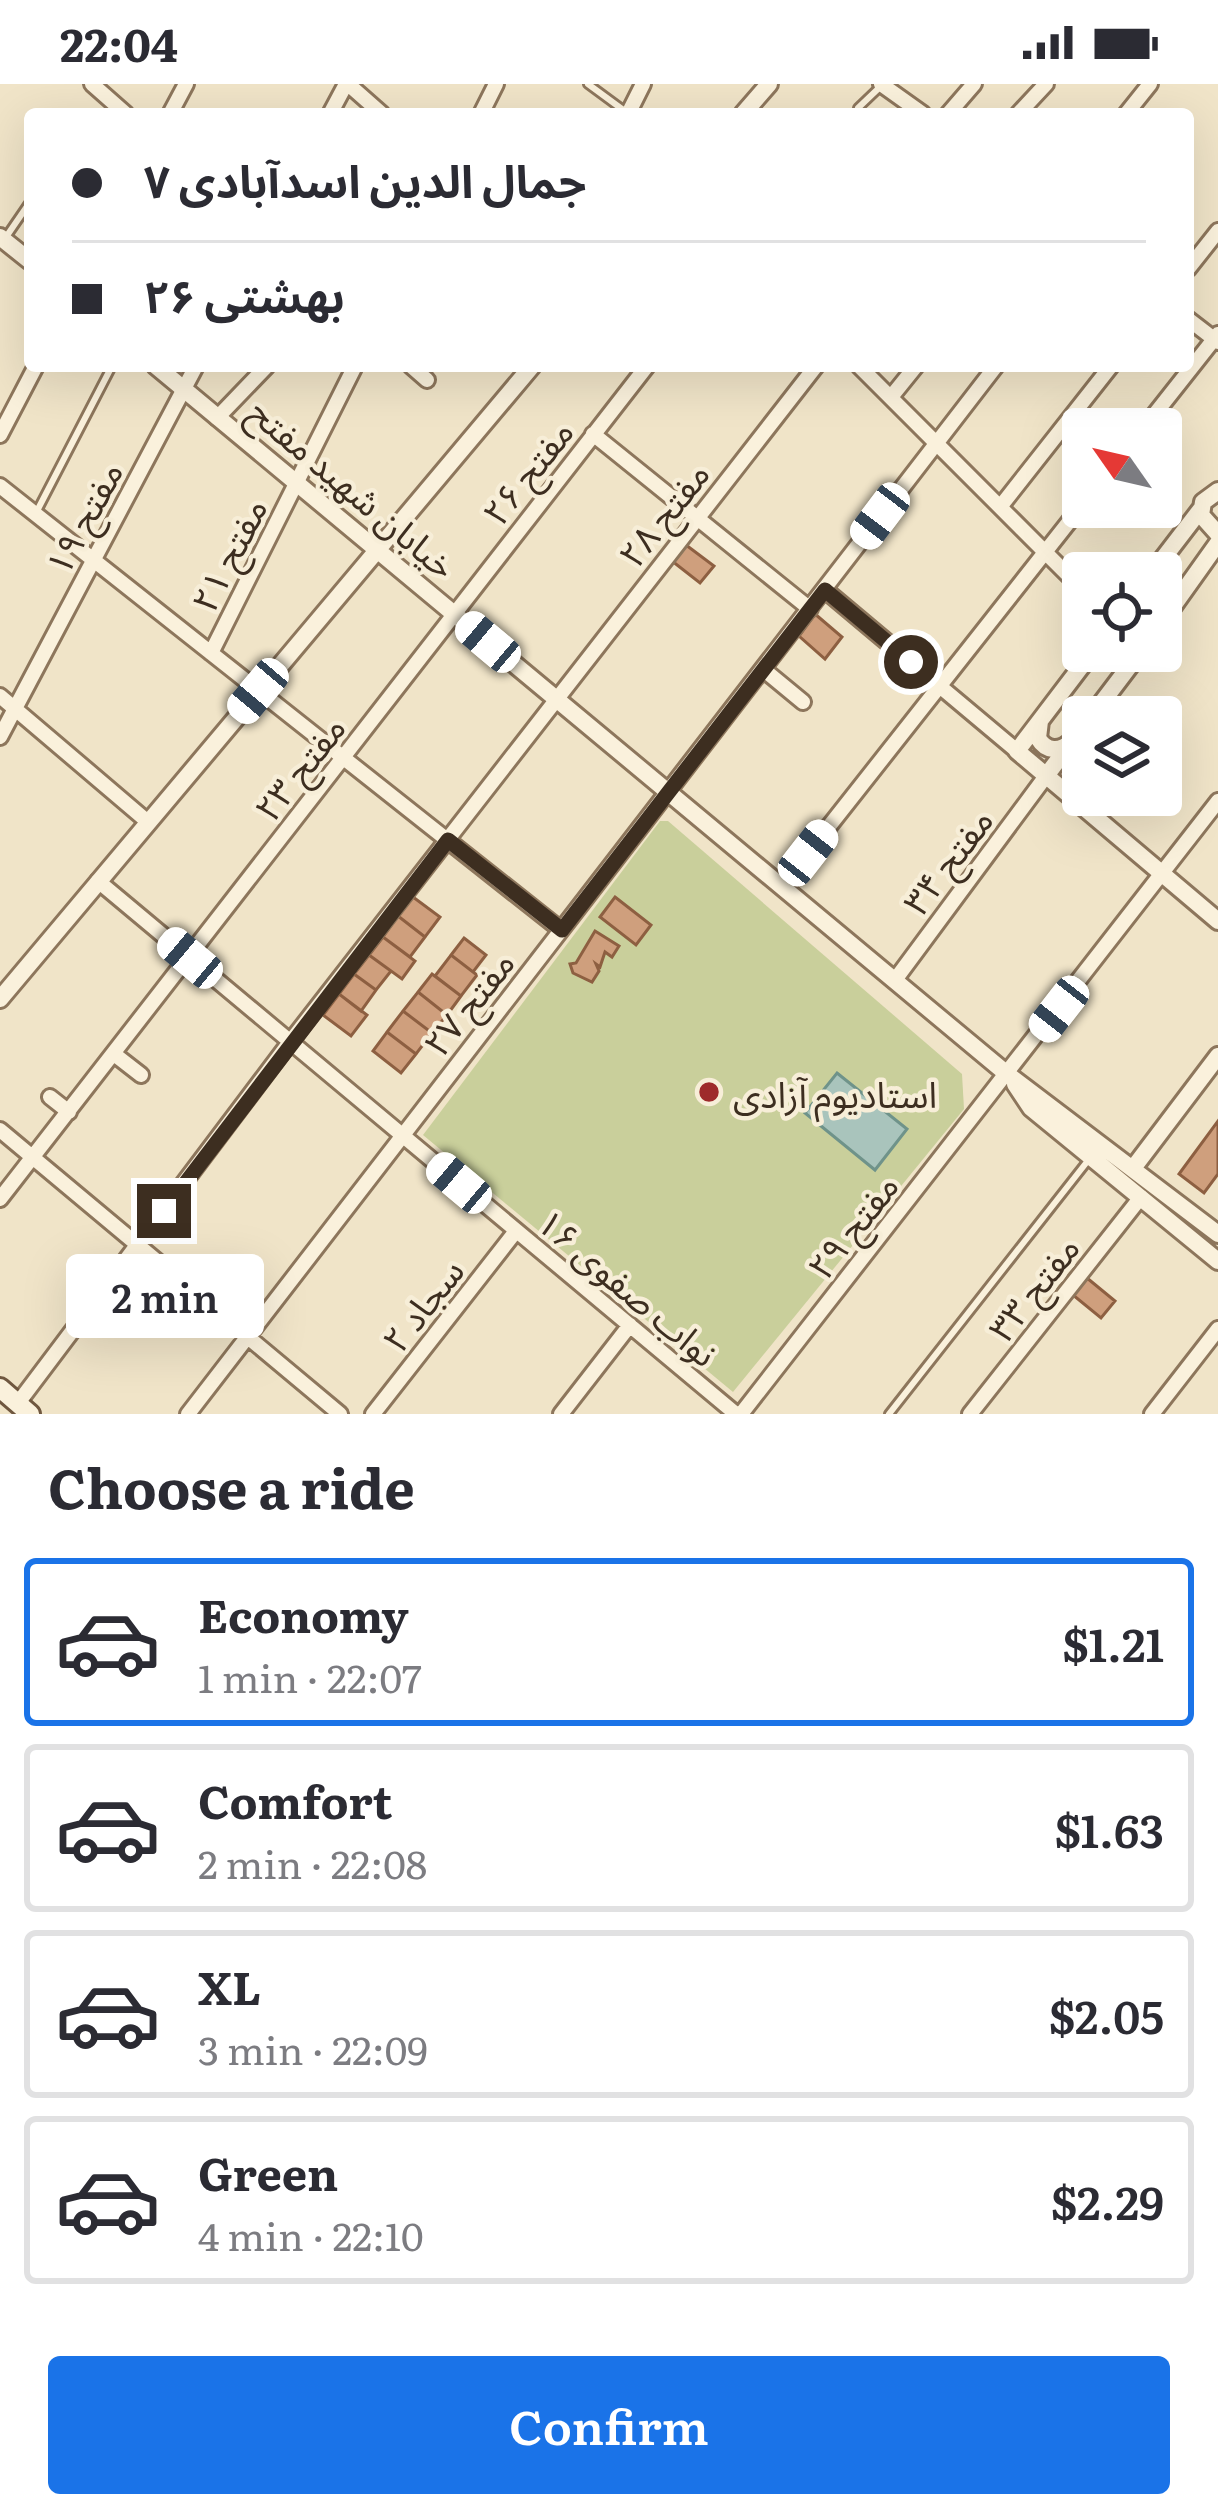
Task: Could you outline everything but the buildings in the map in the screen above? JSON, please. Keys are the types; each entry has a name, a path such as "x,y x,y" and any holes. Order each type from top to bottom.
{"main road":[{"path":"0,1388 24,1409"}],"street":[{"path":"92,84 115,108"},
{"path":"347,84 375,108"},
{"path":"748,108 769,84"},
{"path":"882,84 915,108"},
{"path":"953,108 974,84"},
{"path":"1024,108 1046,84"},
{"path":"1131,108 1150,84"},
{"path":"1194,261 1218,231"},
{"path":"1194,366 1217,338"},
{"path":"0,435 33,372"},
{"name":"خیابان شهید مفتح","path":"163,372 1007,1074 1218,1234"},
{"name":"مفتح ۱۹","path":"0,737 193,372"},
{"path":"218,418 261,372"},
{"name":"مفتح ۲۱","path":"211,653 352,372"},
{"path":"418,372 427,380"},
{"path":"0,999 527,372"},
{"name":"مفتح ۲۶","path":"454,614 642,372"},
{"name":"مفتح ۲۸","path":"24,1409 290,1042 811,372"},
{"path":"866,372 1062,568"},
{"path":"891,397 911,372"},
{"name":"مفتح ۲۷","path":"188,1414 991,372"},
{"path":"1000,507 1106,372"},
{"path":"1160,408 1189,372"},
{"path":"592,434 810,609"},
{"path":"0,486 562,930"},
{"path":"1168,552 1218,491"},
{"path":"1201,508 1203,522 1218,534"},
{"path":"782,886 1065,528"},
{"path":"1178,538 1198,545 1204,563"},
{"path":"1182,594 1218,543"},
{"path":"825,590 1218,921"},
{"name":"مفتح ۲۳","path":"0,1199 454,614"},
{"path":"763,669 802,702"},
{"path":"1017,751 1077,672"},
{"path":"1106,696 1125,672"},
{"path":"0,696 148,822"},
{"path":"1040,721 1038,737 1045,747 1062,745"},
{"path":"1046,776 1062,755"},
{"name":"مفتح ۳۴","path":"895,980 1046,776"},
{"name":"مفتح ۲۹","path":"738,1414 1218,801"},
{"name":"نواب صفوی ۱۶","path":"98,881 738,1414"},
{"path":"114,1054 141,1076"},
{"path":"1134,1168 1218,1056"},
{"name":"خیابان شهید مفتح","path":"1007,1074 1031,1108 1218,1261"},
{"path":"50,1097 69,1112"},
{"path":"0,1130 340,1414"},
{"name":"مفتح ۳۳","path":"970,1414 1142,1197"},
{"name":"سجاد ۲","path":"373,1414 516,1231"},
{"path":"562,1414 630,1325"},
{"path":"1152,1414 1218,1329"}],"lane":[{"path":"588,84 620,108"},
{"path":"858,108 882,84"},
{"path":"2,238 24,210"},
{"path":"35,514 109,372"},
{"path":"889,1414 1092,1156"}],"green space":[{"name":"استادیوم آزادی","path":"660,821 668,821 962,1074 964,1109 733,1392 423,1135"}],"water":[{"path":"837,1073 907,1129 875,1170 805,1113"}],"place":[{"name":"استادیوم آزادی","path":"709,1092"}],"route":[{"path":"164,1211 448,840 562,930 825,590 911,662"}]}
